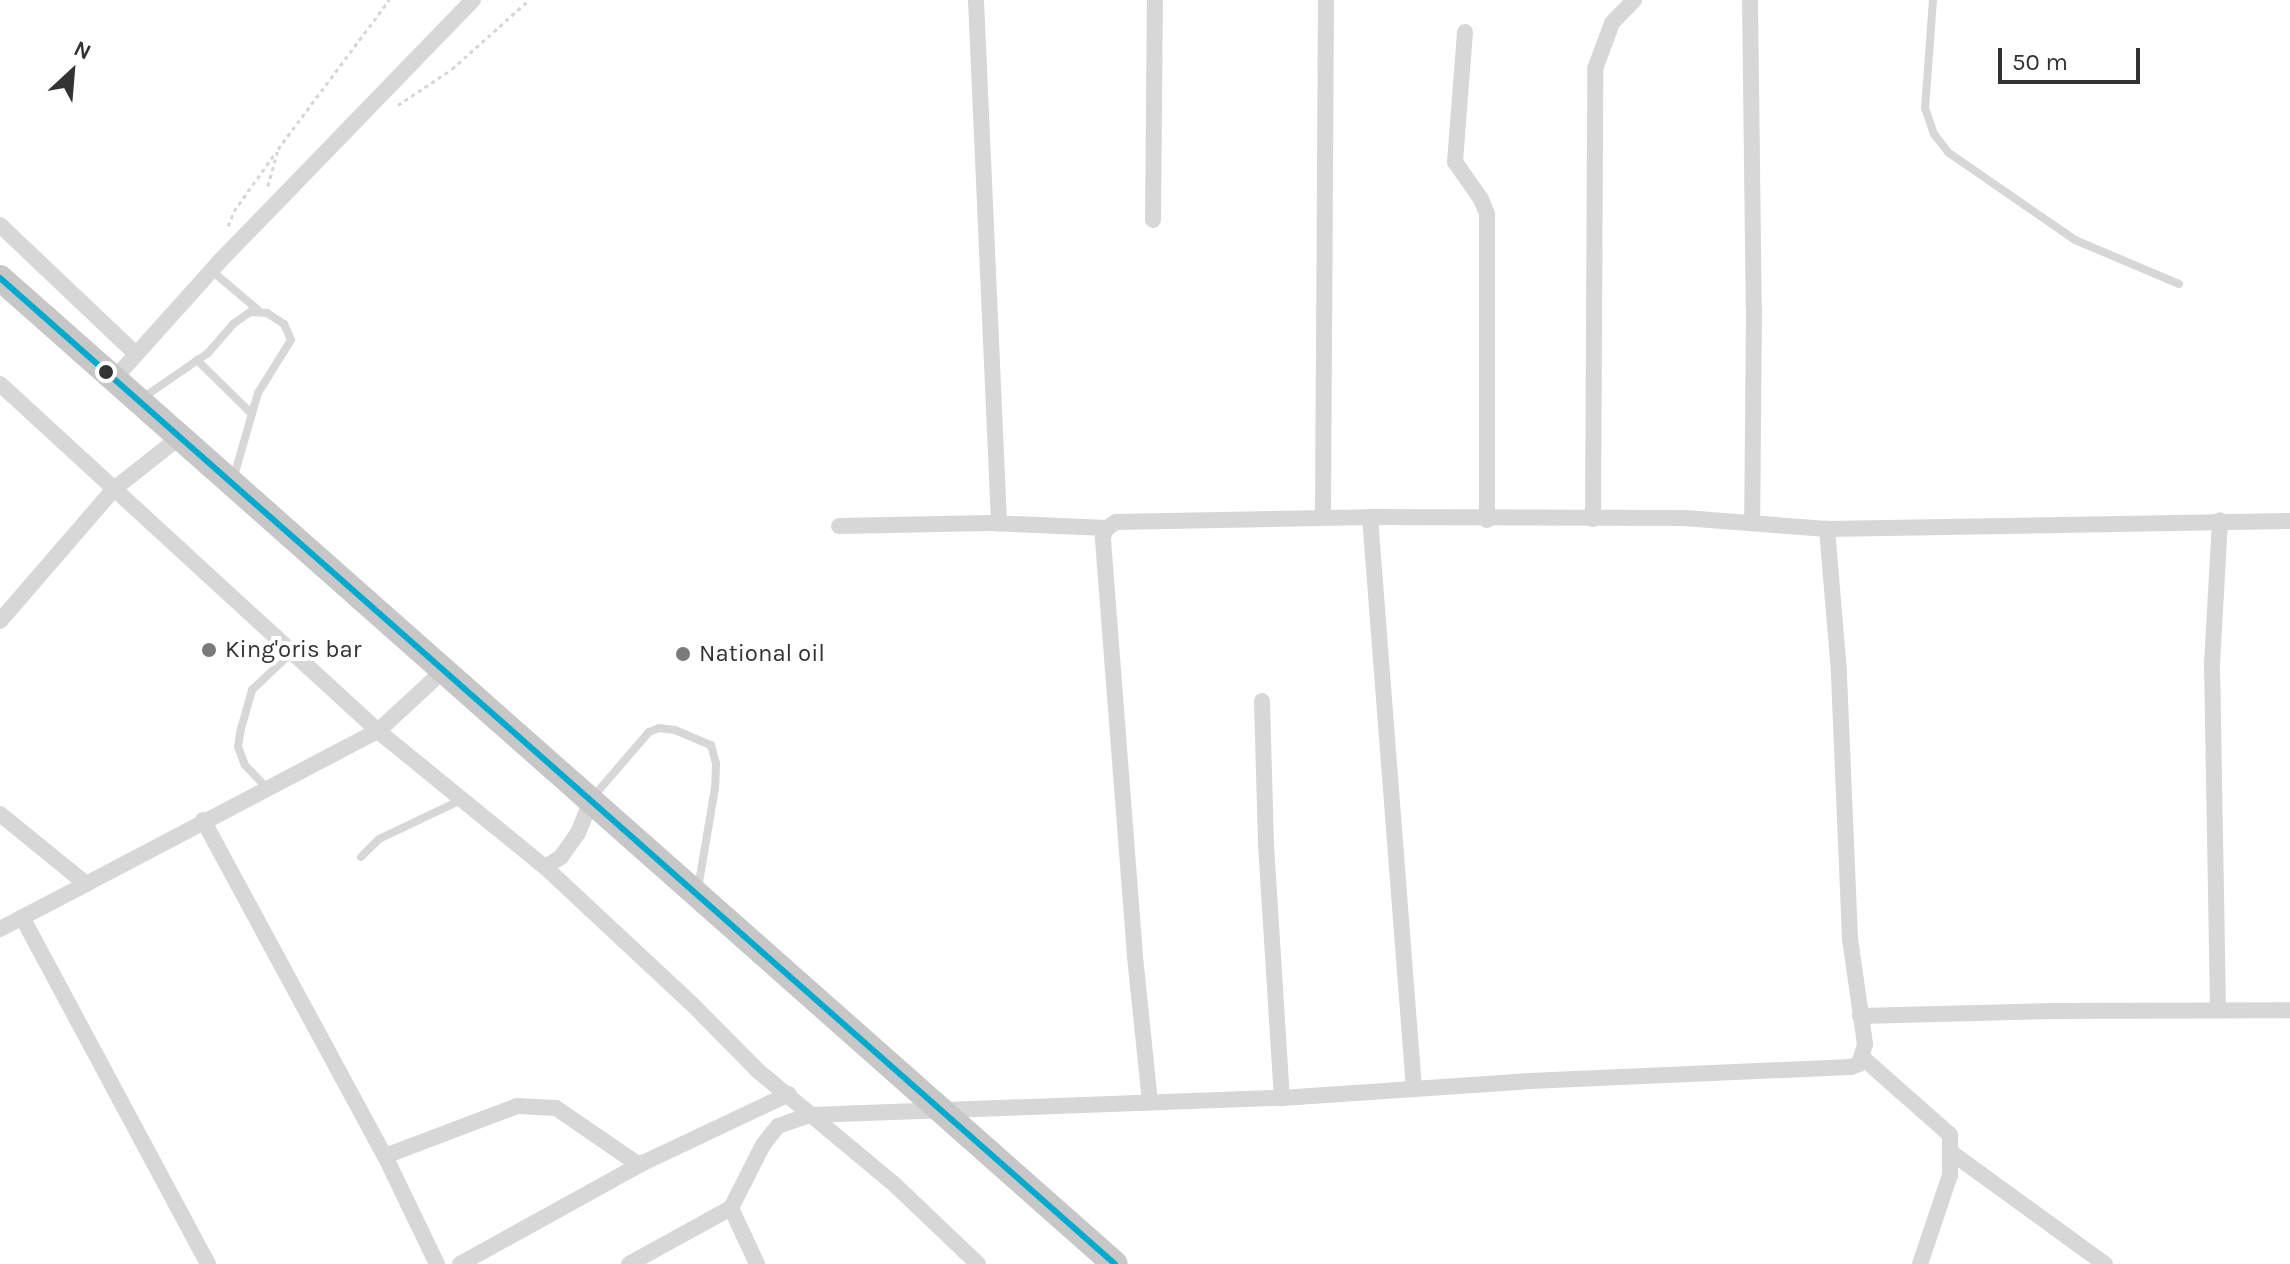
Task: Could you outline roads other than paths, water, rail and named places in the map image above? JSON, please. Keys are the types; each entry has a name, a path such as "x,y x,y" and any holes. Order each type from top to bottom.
{"highway":[{"path":"0,278 592,798 1115,1264"}],"street":[{"path":"115,378 259,220 473,0"},
{"path":"976,0 999,523"},
{"path":"1153,220 1155,0"},
{"path":"1323,518 1326,0"},
{"path":"1593,519 1595,69 1612,23 1634,0"},
{"path":"1750,0 1754,294 1752,523"},
{"path":"1465,32 1455,162 1481,199 1487,214 1487,520"},
{"path":"0,225 136,354"},
{"path":"0,384 378,731 545,867 692,1004 757,1070 894,1184 978,1264"},
{"path":"0,621 114,489 181,436"},
{"path":"1370,517 1414,1089"},
{"path":"1150,1102 1135,956 1103,536 1107,528 1116,522 1370,517 1487,520 1684,518 1827,529 2290,521"},
{"path":"2218,1008 2212,664 2220,520"},
{"path":"839,526 999,523 1107,528"},
{"path":"629,1264 731,1208 763,1145 778,1126 810,1115 1282,1098 1851,1067 1863,1058 1865,1044 1850,938 1839,672 1827,529"},
{"path":"0,929 378,731 444,670"},
{"path":"1262,701 1266,845 1282,1098"},
{"path":"545,867 561,857 578,833 592,798"},
{"path":"0,814 86,884"},
{"path":"203,820 385,1156 437,1264"},
{"path":"22,917 208,1264"},
{"path":"1860,1016 2218,1008 2290,1010"},
{"path":"1863,1058 1950,1135 1950,1175 1920,1264"},
{"path":"460,1264 639,1165 789,1094"},
{"path":"385,1156 517,1106 556,1108 639,1165"},
{"path":"1952,1153 2105,1264"},
{"path":"731,1208 757,1264"}],"lane":[{"path":"1933,0 1925,108 1934,134 1949,153 2075,240 2179,284"},
{"path":"212,270 258,310 284,324 291,340 250,412 233,481"},
{"path":"140,400 197,360 233,324 258,310"},
{"path":"197,360 250,412"},
{"path":"267,788 245,765 238,747 241,729 252,690 292,652"},
{"path":"592,798 649,732 659,728 675,730 711,745 715,788 697,893"},
{"path":"361,857 379,839 462,799"}],"place":[{"name":"King'oris bar","path":"209,650"},
{"name":"National oil","path":"683,654"}]}
